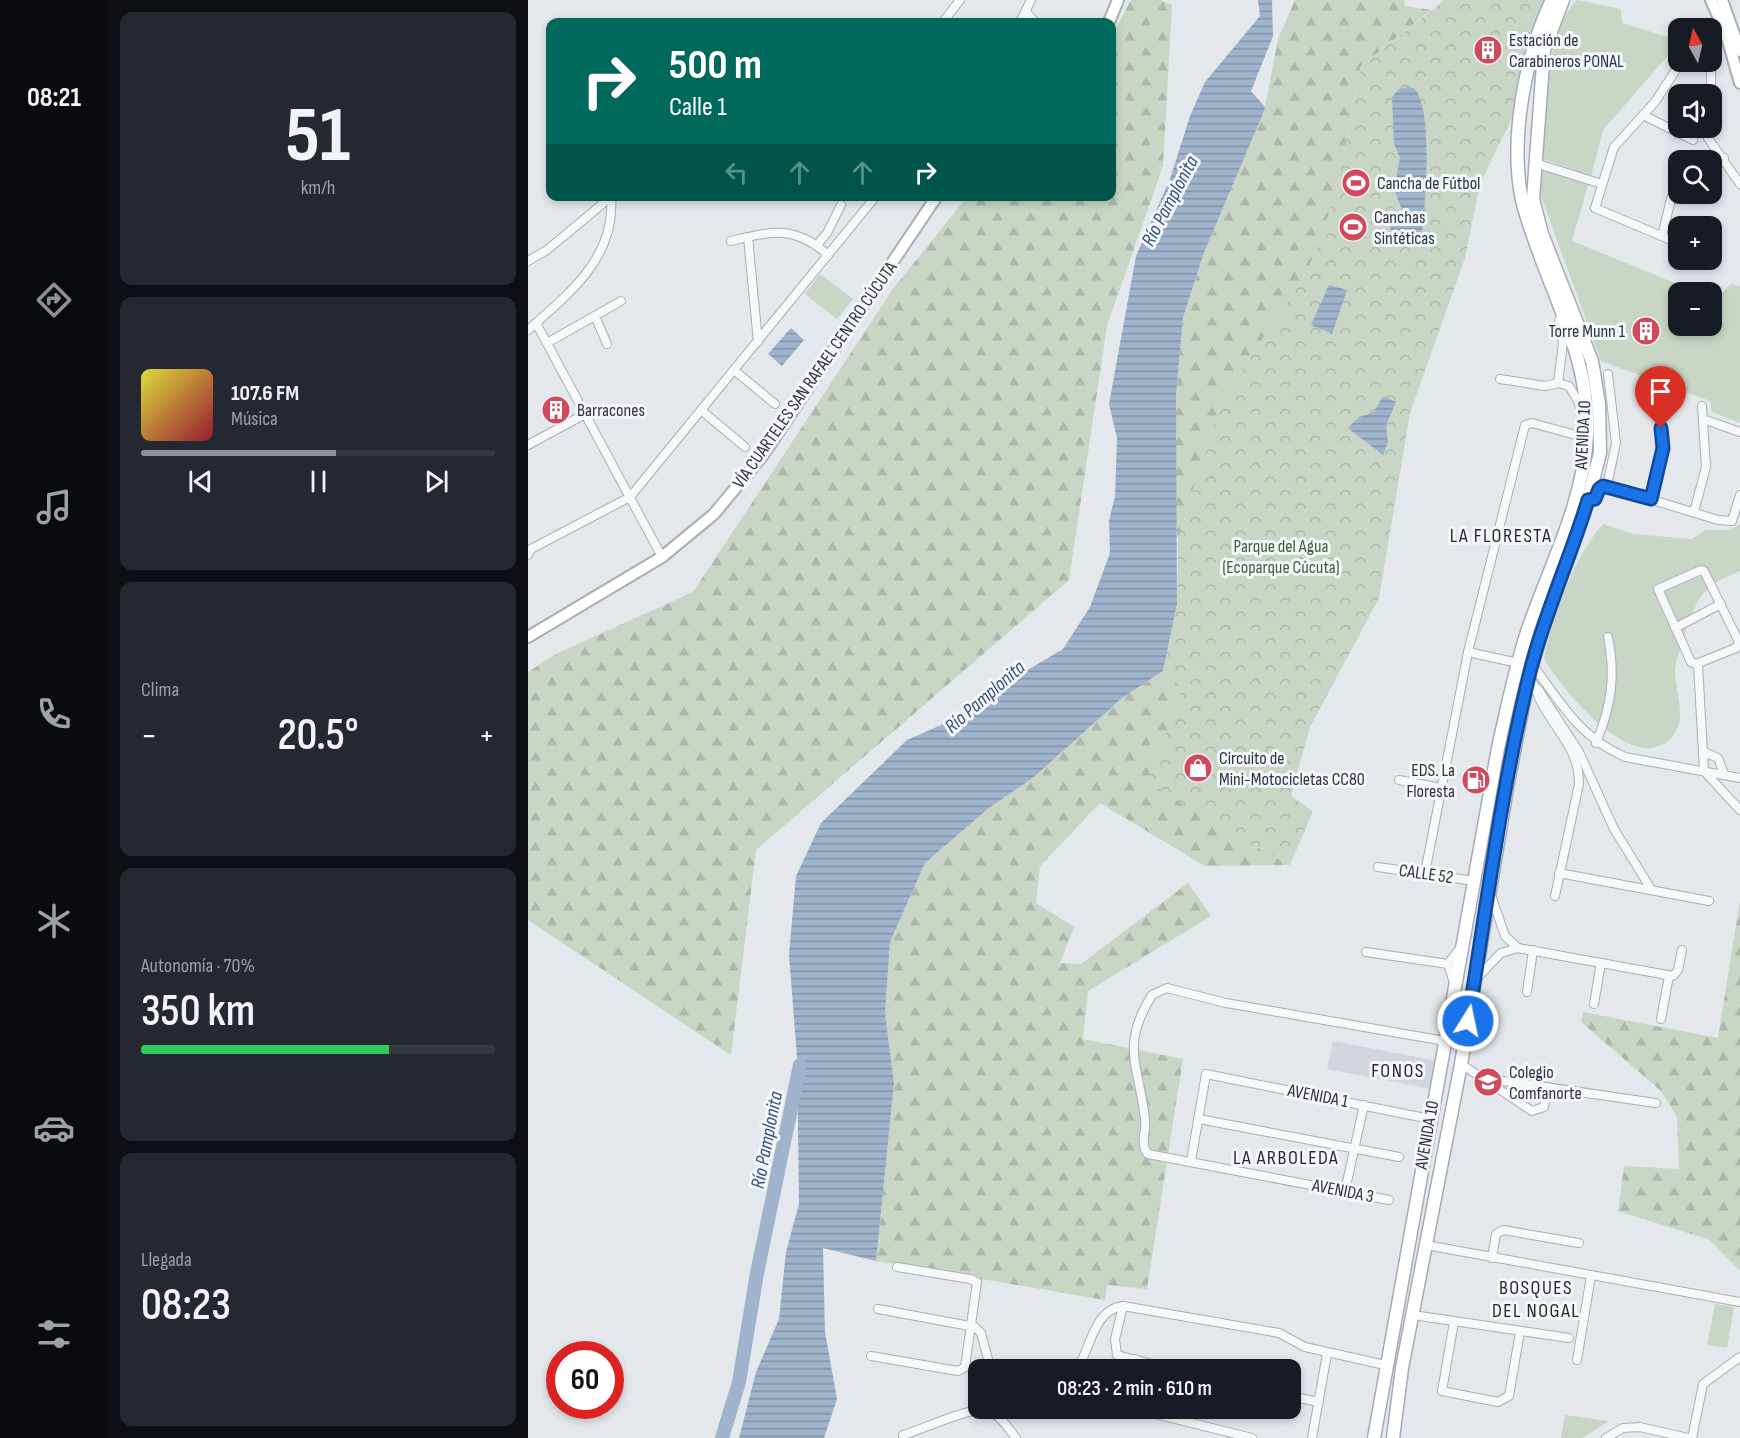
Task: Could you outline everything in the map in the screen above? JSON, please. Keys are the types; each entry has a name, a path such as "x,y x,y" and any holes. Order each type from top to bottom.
{"main road":[{"path":"1111,18 1118,0"},
{"path":"1712,0 1726,34 1740,83"},
{"path":"1722,0 1740,51"},
{"name":"AVENIDA 10","path":"1393,1438 1402,1368 1461,1064 1524,702 1588,500 1600,453 1596,381 1587,343 1535,215 1535,163 1544,50 1556,4"},
{"name":"AVENIDA 10","path":"1374,1438 1385,1365 1455,985 1454,962 1463,941 1518,663 1574,502 1581,477 1587,432 1583,376 1524,206 1519,175 1522,95 1536,35 1556,4"},
{"name":"VÍA CUARTELES SAN RAFAEL CENTRO CÚCUTA","path":"528,638 662,557 714,514 763,455 934,201"},
{"path":"1463,941 1482,940"},
{"path":"1454,962 1469,958 1478,962"}],"street":[{"path":"946,18 960,0"},
{"path":"1022,18 1031,0"},
{"path":"1026,12 1031,18"},
{"path":"1668,239 1595,208 1614,147 1655,102 1674,72"},
{"path":"1643,115 1693,140"},
{"path":"1708,138 1740,184"},
{"path":"1535,163 1602,184"},
{"path":"528,261 547,250 607,201"},
{"path":"528,330 596,263 603,250 611,223 612,201"},
{"path":"528,555 531,549 630,497 872,201"},
{"path":"1662,236 1670,204"},
{"path":"817,245 827,233 841,205"},
{"path":"731,241 783,233 798,234 817,245 828,255"},
{"path":"748,237 758,342"},
{"path":"1552,285 1551,296 1563,335 1558,383"},
{"path":"547,344 621,301"},
{"path":"595,316 607,344"},
{"path":"536,323 662,557"},
{"path":"734,370 775,404"},
{"path":"1607,486 1616,444 1608,375"},
{"path":"1500,379 1545,386 1558,383 1569,386 1587,432"},
{"path":"1651,499 1663,448 1658,388"},
{"path":"1694,512 1706,467 1702,406"},
{"path":"701,410 745,447"},
{"path":"528,445 585,414"},
{"path":"1702,419 1740,432"},
{"path":"1425,873 1468,652 1525,425 1532,423 1572,434"},
{"path":"1588,500 1595,499 1600,487 1607,486 1718,520 1732,521 1740,495"},
{"path":"1702,570 1720,604 1738,644 1736,648 1698,664 1691,662 1658,592 1659,587 1702,570"},
{"path":"1675,628 1720,604"},
{"path":"1596,742 1610,707 1612,692 1612,663 1608,637"},
{"path":"1468,652 1518,663"},
{"path":"1698,664 1704,771 1740,810"},
{"path":"1532,675 1539,698 1573,752 1578,769 1579,784 1555,896"},
{"path":"1532,675 1596,742 1625,757 1740,778"},
{"path":"1532,675 1579,752 1614,829 1651,888"},
{"path":"1524,702 1531,697 1539,698"},
{"path":"1704,752 1718,758 1724,774"},
{"path":"1399,780 1441,788"},
{"name":"CALLE 52","path":"1378,867 1474,881"},
{"path":"1559,873 1651,888 1709,901"},
{"path":"1490,890 1505,936 1518,948"},
{"path":"1475,982 1501,953 1518,948 1669,976 1678,970 1682,950"},
{"path":"1527,992 1533,950"},
{"path":"1366,952 1454,962"},
{"path":"1594,1004 1601,963"},
{"path":"1661,1019 1669,976"},
{"name":"AVENIDA 3","path":"1389,1200 1148,1154 1143,1146 1146,1120 1133,1040 1145,1005 1159,990 1172,989 1226,1003 1444,1041"},
{"path":"1461,1064 1532,1112 1544,1107 1548,1087"},
{"name":"AVENIDA 1","path":"1199,1119 1206,1074 1430,1119"},
{"path":"1484,1078 1656,1103"},
{"path":"1345,1191 1364,1105"},
{"path":"1191,1161 1199,1119 1399,1157"},
{"path":"1492,1258 1496,1234 1503,1230 1579,1243"},
{"path":"1426,1245 1740,1302"},
{"path":"871,1356 960,1371 966,1367 973,1327 977,1282 897,1267"},
{"path":"1577,1360 1591,1276"},
{"path":"1082,1359 1098,1325 1110,1311 1123,1306 1279,1333 1305,1347 1327,1354 1385,1365"},
{"path":"1123,1306 1115,1339 1117,1355 1135,1359"},
{"path":"878,1309 973,1327 981,1333 988,1359"},
{"path":"1413,1315 1569,1338"},
{"path":"1454,1322 1442,1389 1445,1392 1498,1402 1509,1396 1520,1332"},
{"path":"1312,1438 1327,1354"},
{"path":"1692,1438 1703,1384 1740,1357"},
{"path":"1301,1398 1319,1402"},
{"path":"903,1435 981,1410 990,1411 1016,1438"},
{"path":"1175,1419 1252,1438"},
{"path":"1606,1438 1623,1428 1640,1427 1688,1438"}],"shaded area":[{"path":"1333,1041 1438,1061 1432,1089 1327,1069"}],"green space":[{"path":"1131,0 1161,0 1172,5 1163,166 1107,326 1069,580 756,850 731,1055 528,920 528,672 558,653 693,592 893,289 964,201 1116,201 1116,28"},
{"path":"1295,0 1404,0 1405,6 1431,10 1361,66 1336,195 1308,270 1219,405 1178,541 1175,515 1176,396 1183,318 1203,255 1265,107 1278,39"},
{"name":"Parque del Agua (Ecoparque Cúcuta)","path":"1445,0 1548,0 1532,38 1511,120 1480,184 1465,258 1410,413 1379,598 1310,727 1291,796 1313,811 1290,865 1215,825 1148,782 1182,689 1163,671 1177,604 1178,541 1219,405 1308,270 1336,195 1361,66"},
{"path":"1577,0 1621,9 1622,23 1668,37 1668,55 1603,130 1591,176 1538,157 1547,74 1552,51 1567,13"},
{"path":"1539,167 1589,182 1572,241 1672,282 1668,282 1668,336 1722,336 1722,293 1731,284 1740,286 1740,423 1712,412 1710,401 1601,361 1538,188"},
{"path":"820,274 853,299 837,319 805,294"},
{"path":"1603,524 1633,534 1692,539 1706,530 1730,530 1740,524 1740,571 1710,587 1694,609 1675,671 1680,720 1674,734 1659,746 1641,747 1622,740 1602,726 1566,690 1544,658 1566,588 1583,553"},
{"path":"1163,671 1183,689 1218,826 1290,865 1205,866 1100,803 1040,866 1036,903 1074,927 1060,963 1081,964 1188,883 1211,916 1088,991 1083,1039 1183,1059 1147,1289 1107,1285 1105,1300 876,1261 894,1083 885,1013 890,942 925,863 989,808 1034,777 1122,698"},
{"path":"1740,900 1740,1271 1710,1240 1618,1211 1624,1166 1679,1169 1677,1117 1661,1091 1581,1022 1583,1012 1718,1038"},
{"path":"1715,1304 1734,1307 1727,1348 1707,1345"},
{"path":"1565,1415 1609,1421 1582,1438 1561,1438"}],"water":[{"path":"1258,0 1272,0 1273,36 1251,91 1265,107 1203,255 1183,318 1176,396 1177,604 1163,671 1122,698 1034,777 989,808 925,863 890,942 885,1013 894,1083 876,1261 823,1248 825,1332 837,1399 824,1438 739,1438 756,1372 779,1319 786,1252 799,1204 797,1057 789,954 796,876 821,823 907,740 966,714 1002,685 1063,649 1090,607 1110,553 1109,521 1115,496 1117,438 1109,404 1136,256 1170,179 1190,116 1205,82 1260,16"},
{"path":"1414,88 1420,99 1426,136 1427,159 1422,236 1390,230 1390,218 1400,215 1402,210 1394,189 1400,158 1394,144 1392,97 1399,89"},
{"path":"1329,285 1347,290 1332,334 1311,325"},
{"path":"791,328 804,340 782,366 768,354"},
{"path":"1383,396 1396,402 1386,425 1388,442 1383,455 1348,428 1359,417 1374,412"}],"waterway":[{"name":"Río Pamplonita","path":"722,1438 739,1382 757,1273 800,1065"}],"place":[{"name":"Estación de Carabineros PONAL","path":"1488,50"},
{"name":"Cancha de Fútbol","path":"1356,183"},
{"name":"Canchas Sintéticas","path":"1353,227"},
{"name":"Torre Munn 1","path":"1646,331"},
{"name":"Barracones","path":"556,410"},
{"name":"Circuito de Mini-Motocicletas CC80","path":"1198,768"},
{"name":"EDS. La Floresta","path":"1476,780"},
{"name":"Colegio Comfanorte","path":"1488,1082"}],"district":[{"name":"LA FLORESTA","path":"1501,536"},
{"name":"FONOS","path":"1398,1071"},
{"name":"LA ARBOLEDA","path":"1286,1158"},
{"name":"BOSQUES DEL NOGAL","path":"1536,1300"}],"route":[{"path":"1468,1021 1508,782 1529,676 1542,631 1588,500 1595,499 1600,487 1603,486 1651,499 1663,448 1661,428"}]}
